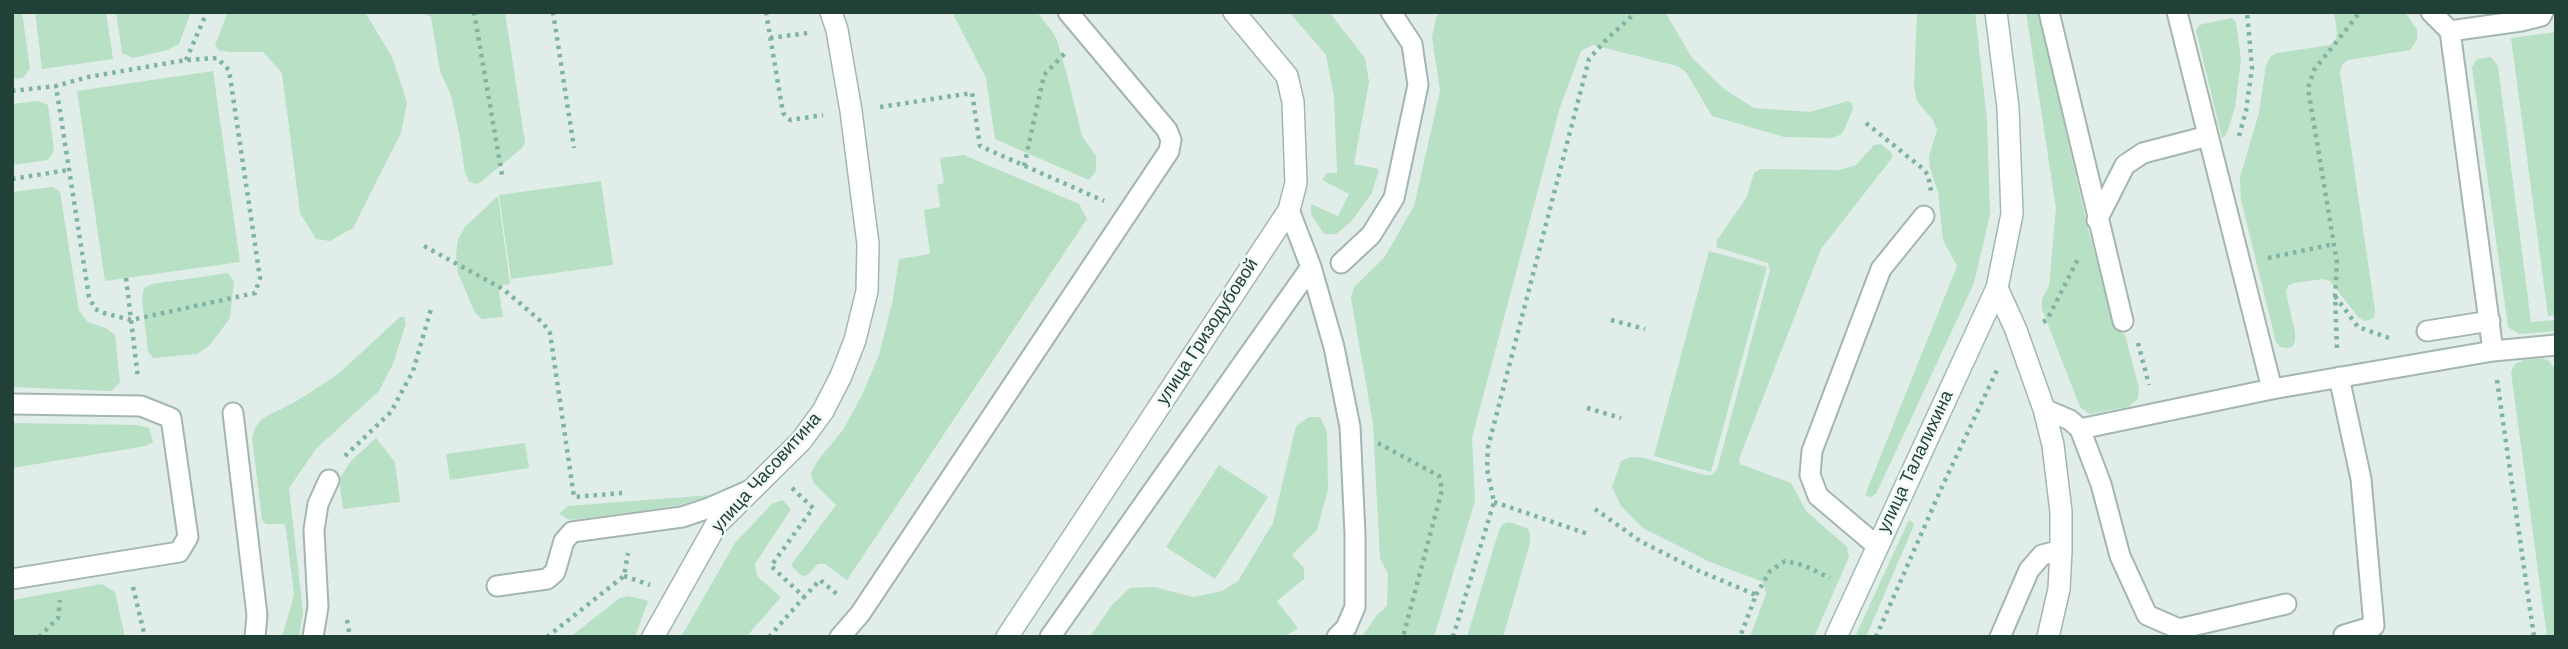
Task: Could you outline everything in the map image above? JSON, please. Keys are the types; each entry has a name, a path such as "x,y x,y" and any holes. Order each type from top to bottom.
{"street":[{"name":"улица Часовитина","path":"653,637 716,525 801,441 823,411 855,340 867,291 868,244 851,111 837,30 831,12"},
{"name":"улица Гризодубовой","path":"1007,637 1289,209 1296,183 1293,102 1287,76 1234,12"},
{"name":"улица Талалихина","path":"1836,637 1997,288 2012,214 2008,108 1996,12"},
{"path":"1997,288 2016,330 2044,409 2053,445 2061,550 2059,589 2048,637"}],"lane":[{"path":"840,637 860,614 1169,151 1171,140 1167,130 1068,12"},
{"path":"1341,263 1371,235 1394,198 1418,85 1412,44 1391,12"},
{"path":"2049,12 2123,321"},
{"path":"2177,12 2272,389"},
{"path":"2431,12 2450,31 2493,351"},
{"path":"2450,31 2514,17 2541,16 2543,12"},
{"path":"2097,220 2125,165 2143,153 2208,136"},
{"path":"1289,209 1311,267 1334,346 1350,427 1355,607 1346,628 1337,637"},
{"path":"1877,546 1818,496 1810,475 1812,451 1881,269 1924,216"},
{"path":"1050,637 1311,267"},
{"path":"2427,331 2490,321"},
{"path":"2081,429 2339,377 2493,351 2556,345"},
{"path":"2339,377 2361,479 2374,626 2344,635"},
{"path":"12,404 141,406 171,418 188,537 179,552 12,579"},
{"path":"2044,409 2081,429 2101,484 2120,556 2147,615 2179,629 2286,604"},
{"path":"233,414 257,615 255,637"},
{"path":"313,637 318,607 314,530 318,504 329,480"},
{"path":"498,586 547,579 555,572 564,541 572,532 682,517 752,489"},
{"path":"2000,637 2029,570 2042,555 2061,550"}],"path":[{"path":"186,60 207,12"},
{"path":"474,12 502,175"},
{"path":"553,12 574,148"},
{"path":"766,12 781,106 785,116 790,120 851,111"},
{"path":"1453,637 1494,502 1487,469 1488,447 1589,59 1636,12"},
{"path":"2221,187 2237,145 2252,68 2247,12"},
{"path":"2339,377 2335,295 2337,263 2308,88 2314,70 2360,12"},
{"path":"1024,166 1044,75 1085,32"},
{"path":"12,91 57,86 88,77 186,60 217,58 229,70 260,278 254,293 131,320 95,309 89,296 57,86"},
{"path":"906,103 972,93 980,146 1090,195"},
{"path":"1866,123 1928,175 1930,199 1924,216"},
{"path":"12,179 68,170"},
{"path":"1877,637 1941,489 2016,330 2047,320 2097,220"},
{"path":"2267,258 2334,244"},
{"path":"425,246 503,289 543,323 550,333 574,497"},
{"path":"126,278 139,385"},
{"path":"2335,295 2358,327 2387,338 2427,331"},
{"path":"345,456 391,412 413,371 432,309"},
{"path":"1611,320 1645,329"},
{"path":"2123,321 2134,327 2157,413"},
{"path":"2493,351 2534,637"},
{"path":"1587,408 1621,418"},
{"path":"1350,427 1439,476 1442,490 1403,637"},
{"path":"772,469 813,508 771,566 804,597"},
{"path":"1494,502 1588,534"},
{"path":"1595,509 1640,541 1697,570 1756,595"},
{"path":"547,637 624,576 633,524"},
{"path":"127,560 145,637"},
{"path":"1740,637 1756,595 1770,571 1784,561 1803,565 1836,581"},
{"path":"38,637 58,618 63,570"},
{"path":"769,637 820,580 860,614"}],"green space":[{"path":"12,12 22,12 30,69 23,78 12,79"},
{"path":"35,12 106,12 113,59 42,69"},
{"path":"116,12 191,12 179,44 167,50 133,58 122,53"},
{"path":"228,12 365,12 392,57 407,102 401,133 353,228 330,241 316,239 300,213 282,73 263,52 229,52 218,50 215,45"},
{"path":"421,12 505,12 525,142 522,148 478,184 469,182 465,173 451,95 440,71 431,17"},
{"path":"952,12 1037,12 1057,40 1082,136 1096,156 1096,171 1089,180 995,139 986,78"},
{"path":"1289,12 1329,12 1365,58 1369,82 1354,164 1379,169 1372,193 1351,222 1336,234 1324,234 1311,214 1311,204 1338,216 1349,194 1322,180 1327,173 1337,173 1334,97 1326,55"},
{"path":"1440,12 1665,12 1692,58 1724,89 1754,108 1810,112 1848,101 1852,103 1853,109 1842,134 1832,138 1784,137 1712,116 1686,72 1677,66 1593,45 1581,51 1560,107 1472,438 1475,501 1434,637 1362,637 1377,615 1387,606 1388,573 1380,559 1373,424 1351,298 1354,287 1384,258 1414,206 1440,91 1432,37"},
{"path":"1917,12 1975,12 1987,120 1990,215 1974,283 1876,494 1871,497 1865,495 1957,266 1943,240 1938,192 1930,168 1929,156 1937,130 1933,120 1917,101 1914,87"},
{"path":"2026,12 2039,12 2087,225 2116,329 2125,335 2139,388 2138,399 2128,407 2090,414 2080,407 2042,309 2042,299 2049,286 2056,208"},
{"path":"2334,12 2405,12 2417,30 2417,40 2410,50 2348,60 2342,65 2340,73 2374,318 2365,321 2359,318 2330,281 2323,279 2294,283 2288,286 2286,292 2295,341 2292,347 2286,348 2280,347 2276,342 2241,200 2240,177 2259,113 2266,65 2270,57 2277,53 2330,45 2336,40 2337,33"},
{"path":"2231,18 2236,22 2241,60 2235,108 2226,135 2222,138 2196,31 2199,25"},
{"path":"2556,32 2556,315 2548,316 2511,38"},
{"path":"2491,57 2498,66 2531,322 2556,320 2556,331 2519,334 2508,327 2472,67 2477,59"},
{"path":"213,71 240,262 105,281 77,91"},
{"path":"38,101 48,105 54,151 48,160 12,165 12,104"},
{"path":"1881,144 1892,153 1892,158 1821,249 1739,459 1740,464 1791,483 1806,511 1847,547 1849,557 1814,637 1750,637 1766,594 1763,582 1710,562 1643,528 1621,506 1612,487 1621,461 1631,457 1644,458 1705,475 1711,475 1717,470 1770,270 1768,263 1716,247 1717,240 1747,197 1754,173 1760,169 1840,170 1856,165 1874,145"},
{"path":"964,155 1079,204 1087,219 847,580 825,564 818,564 807,575 802,576 791,565 836,505 813,482 811,473 818,460 843,430 879,355 892,304 899,259 930,254 924,210 940,207 937,185 944,183 940,158"},
{"path":"601,181 613,265 511,279 499,195"},
{"path":"53,187 60,192 79,311 88,322 106,328 115,335 120,382 111,391 12,387 12,192"},
{"path":"498,196 510,284 498,286 503,317 482,319 475,313 458,273 456,254 458,239 465,227"},
{"path":"1709,251 1767,267 1711,472 1654,456"},
{"path":"228,273 234,281 230,318 210,345 197,354 153,358 148,352 142,299 144,288 152,284"},
{"path":"400,317 404,317 406,323 393,364 379,391 316,449 289,488 303,612 299,637 282,637 294,595 286,529 284,524 266,524 262,520 252,437 256,426 263,418 295,402 337,375"},
{"path":"2542,358 2549,361 2554,368 2556,391 2554,637 2547,637 2511,372 2515,364 2523,360"},
{"path":"1309,417 1320,417 1327,432 1328,489 1317,530 1292,555 1304,568 1304,579 1277,601 1298,628 1284,637 1090,637 1112,605 1130,588 1154,587 1193,597 1222,591 1238,581 1273,523 1296,426"},
{"path":"12,423 137,425 149,428 153,442 146,446 12,468"},
{"path":"376,438 395,462 400,502 343,509 339,480 350,462"},
{"path":"525,443 529,468 450,480 446,454"},
{"path":"1219,465 1268,497 1215,579 1166,547"},
{"path":"711,495 679,505 570,520 559,514 568,506"},
{"path":"782,500 791,509 755,564 757,576 781,597 746,637 681,637 735,543 772,504"},
{"path":"1911,520 1914,525 1866,637 1855,637 1908,522"},
{"path":"1509,522 1527,528 1530,543 1503,637 1467,637 1499,530 1503,524"},
{"path":"102,584 115,592 125,637 12,637 12,600"},
{"path":"629,596 648,601 635,637 570,637 620,598"}]}
